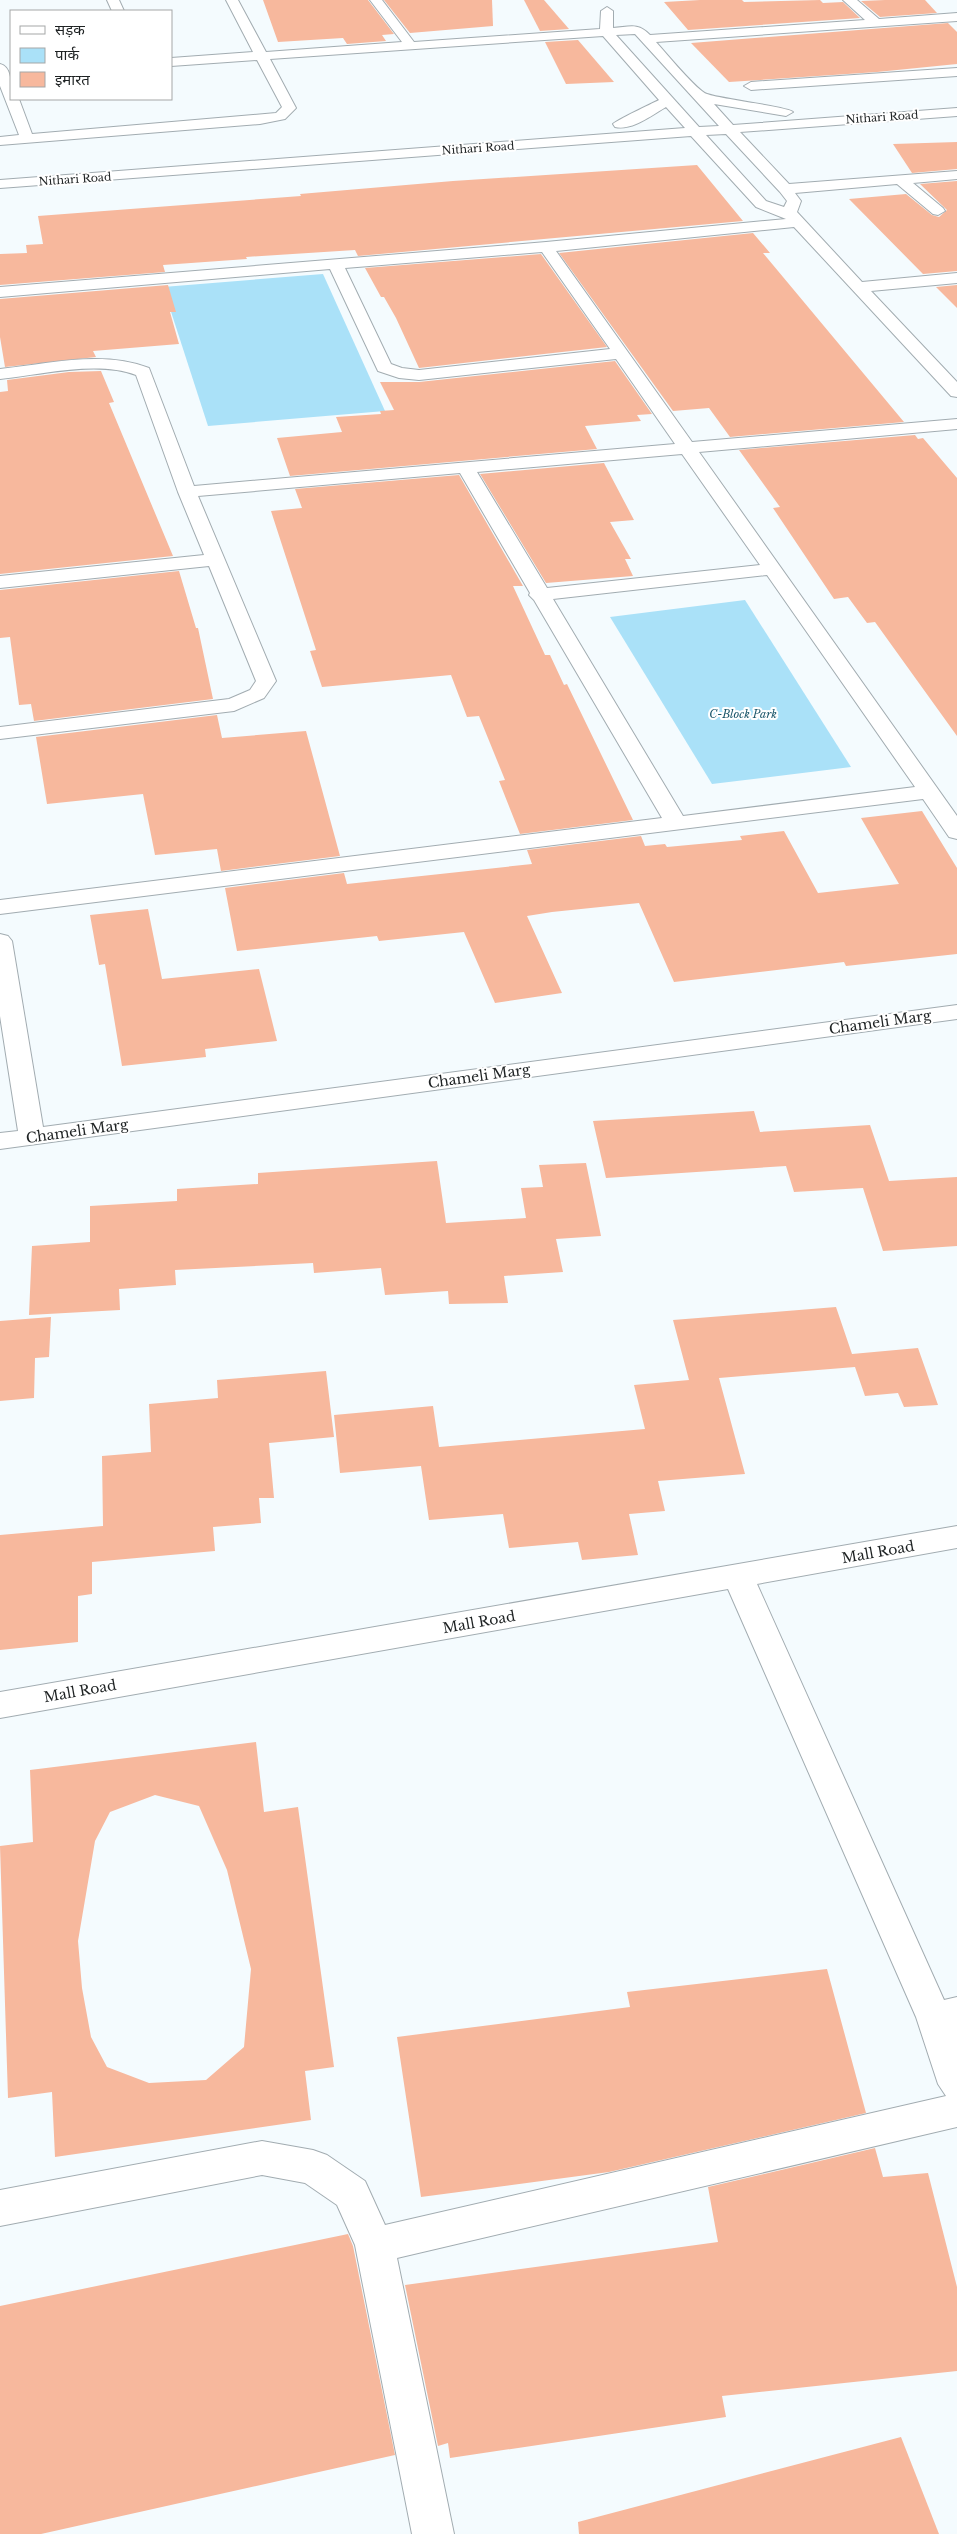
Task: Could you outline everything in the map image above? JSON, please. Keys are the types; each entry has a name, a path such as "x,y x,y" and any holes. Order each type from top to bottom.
{"street":[{"path":"0,141 260,120 280,116 289,108 232,0"},
{"path":"376,0 411,46"},
{"path":"596,0 607,11 643,35 729,130 763,149 785,189 794,201 792,218"},
{"path":"849,0 877,23"},
{"path":"607,11 606,32 721,162 761,204 792,218 860,287 957,392"},
{"path":"172,62 606,32 643,35 877,23 957,16"},
{"path":"3,72 10,95"},
{"path":"751,86 957,72"},
{"path":"700,97 751,108 786,112"},
{"name":"Nithari Road","path":"0,171 957,99"},
{"path":"12,100 27,139"},
{"path":"620,124 639,117 667,101"},
{"name":"Nithari Road","path":"0,184 957,112"},
{"path":"763,149 798,124"},
{"path":"630,136 676,149"},
{"path":"693,154 721,162"},
{"path":"785,189 957,175"},
{"path":"901,180 938,211"},
{"path":"0,292 546,247 792,218"},
{"path":"546,247 957,832"},
{"path":"335,264 384,367 399,373 419,376 622,353"},
{"path":"860,287 957,278"},
{"path":"0,374 113,364 133,366 142,372 187,492 266,682 257,694 234,705 0,733"},
{"path":"187,492 686,446 957,424"},
{"path":"465,466 676,823"},
{"path":"0,582 215,560"},
{"path":"540,595 774,570"},
{"path":"0,906 928,792"},
{"path":"0,941 32,1137"},
{"name":"Chameli Marg","path":"0,1141 957,1012"},
{"name":"Mall Road","path":"0,1705 738,1577 957,1537"},
{"path":"738,1577 946,2015 957,2084"},
{"path":"375,2245 957,2110"},
{"path":"0,2208 262,2158 313,2167 351,2193 375,2245 433,2534"}],"green space":[{"path":"323,274 385,411 208,426 163,287"},
{"name":"C-Block Park","path":"745,600 851,767 712,784 610,617"}],"building":[{"path":"263,0 368,0 394,34 382,35 386,41 347,44 343,38 278,42"},
{"path":"384,0 492,0 493,26 410,33"},
{"path":"524,0 544,0 569,29 540,31"},
{"path":"742,0 744,2 820,0 823,3 843,2 860,18 688,30 664,2"},
{"path":"925,0 937,13 880,17 861,1"},
{"path":"948,23 957,32 957,64 877,72 729,82 691,43"},
{"path":"578,40 614,82 566,84 545,42"},
{"path":"957,142 957,169 912,173 893,144"},
{"path":"697,165 743,221 358,256 355,250 246,257 247,259 163,265 165,272 0,285 0,254 27,253 26,245 43,244 38,216 301,196 300,194 453,181"},
{"path":"957,181 957,271 923,274 849,199 906,194 932,215 939,217 947,210 920,184"},
{"path":"753,233 770,253 763,253 904,422 730,437 709,408 673,411 559,253"},
{"path":"541,254 607,347 419,368 396,318 384,297 381,297 365,268"},
{"path":"168,285 176,312 170,312 179,344 93,351 96,357 5,367 0,337 0,299"},
{"path":"957,285 957,308 936,287"},
{"path":"615,361 652,414 637,415 641,421 585,426 597,449 290,476 277,438 342,432 336,417 381,414 380,411 394,410 380,382 419,382"},
{"path":"101,371 114,402 109,403 173,556 0,574 0,392 8,391 7,380 69,372"},
{"path":"915,435 918,439 923,438 957,478 957,736 875,622 867,623 848,597 834,599 773,508 780,507 739,450"},
{"path":"604,463 634,520 610,522 631,559 625,559 633,576 546,583 480,474"},
{"path":"459,475 523,586 513,586 545,655 550,655 564,685 567,684 633,820 520,834 499,781 505,780 479,716 467,717 451,675 322,687 310,651 316,650 271,511 302,508 295,489"},
{"path":"179,571 196,628 198,628 213,699 34,721 31,704 19,705 10,637 0,638 0,590"},
{"path":"217,715 222,738 306,731 340,856 221,871 217,849 155,855 143,794 47,804 36,737"},
{"path":"922,811 957,868 957,954 846,966 844,962 674,982 639,903 552,912 527,916 562,993 495,1003 464,932 379,941 377,936 237,951 225,888 344,873 347,884 532,864 527,850 641,836 645,846 665,844 667,847 742,840 740,836 784,831 818,893 899,884 861,818"},
{"path":"148,909 162,979 259,969 277,1041 205,1049 206,1057 122,1066 105,964 99,965 90,915"},
{"path":"754,1111 760,1132 870,1125 889,1181 957,1177 957,1246 883,1251 863,1188 794,1192 786,1166 606,1178 593,1121"},
{"path":"437,1161 446,1223 526,1218 521,1188 543,1187 539,1165 586,1163 601,1236 556,1239 563,1272 504,1276 508,1303 449,1304 448,1291 385,1295 381,1268 314,1273 313,1263 175,1270 176,1285 119,1289 120,1310 29,1315 32,1246 90,1242 90,1206 177,1201 177,1189 258,1184 258,1173"},
{"path":"836,1307 852,1354 918,1348 938,1405 904,1407 898,1393 865,1396 855,1367 719,1378 745,1474 658,1481 665,1511 629,1514 638,1555 582,1560 578,1542 509,1548 503,1514 429,1520 421,1466 340,1473 334,1415 433,1406 439,1447 645,1429 634,1385 689,1380 673,1320"},
{"path":"51,1317 49,1357 35,1358 34,1398 0,1401 0,1321"},
{"path":"326,1371 334,1437 269,1443 274,1498 259,1498 261,1523 213,1527 215,1551 92,1562 92,1594 78,1596 78,1642 0,1650 0,1535 103,1526 102,1456 151,1452 149,1404 218,1398 217,1380"},
{"path":"256,1742 264,1812 298,1807 334,2067 305,2071 311,2120 55,2157 52,2092 8,2098 0,1846 33,1842 30,1770","holes":["155,1795 199,1806 227,1870 251,1969 244,2047 206,2080 149,2083 107,2067 91,2037 82,1988 78,1941 95,1841 110,1812"]},
{"path":"827,1969 866,2113 609,2172 421,2197 397,2037 630,2007 627,1992"},
{"path":"875,2148 883,2177 928,2173 957,2287 957,2371 722,2396 726,2417 450,2458 448,2443 438,2446 405,2285 718,2242 708,2187"},
{"path":"348,2234 353,2246 395,2455 41,2534 0,2534 0,2306"},
{"path":"901,2437 939,2534 579,2534 578,2522"}]}
